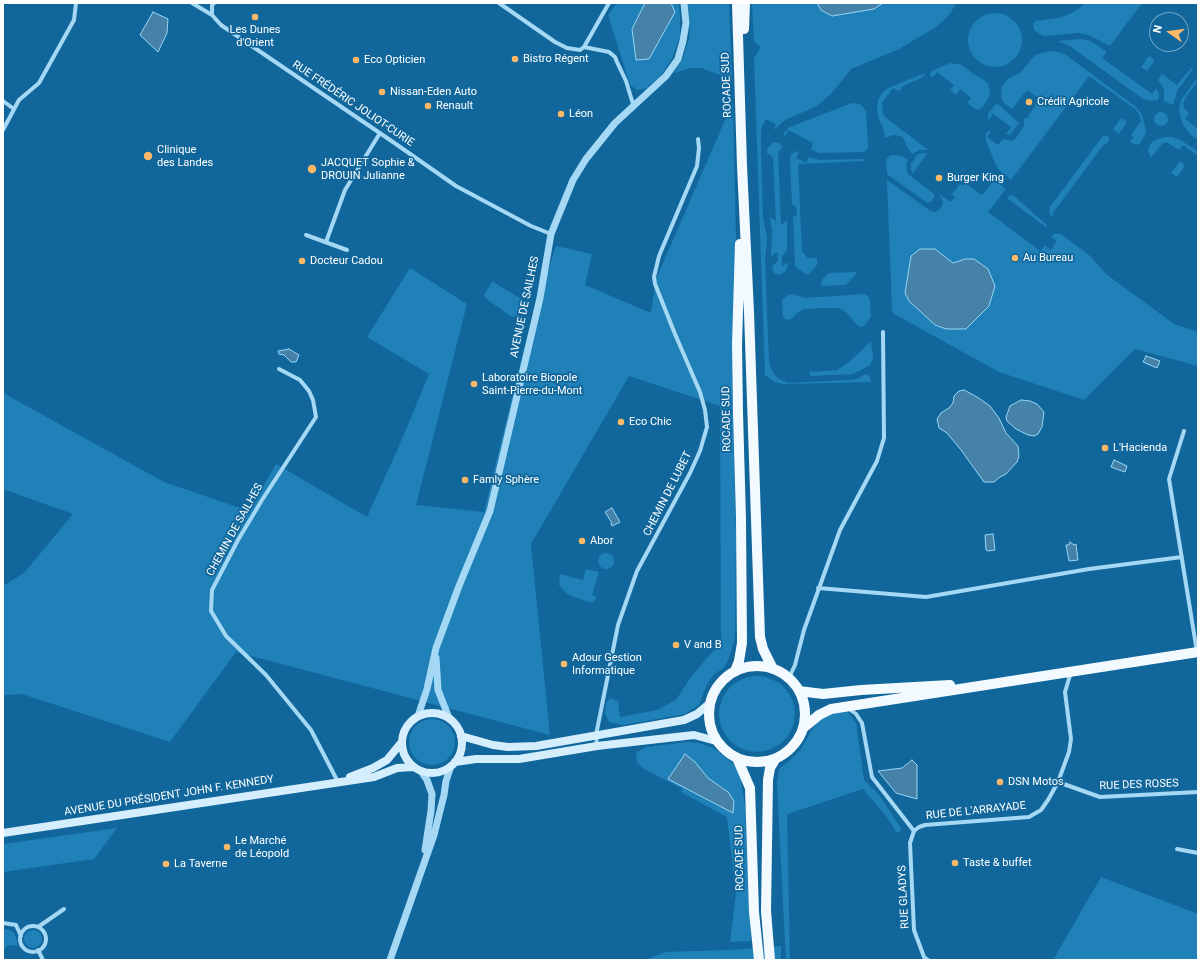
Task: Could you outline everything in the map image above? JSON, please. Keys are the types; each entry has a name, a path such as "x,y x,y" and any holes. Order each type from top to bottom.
{"main road":[{"name":"ROCADE SUD","path":"736,3 742,166 750,319 760,637 763,649 773,668"},
{"path":"738,54 743,37 745,3"},
{"name":"ROCADE SUD","path":"735,671 739,661 742,642 742,519 737,345 742,166"},
{"path":"803,728 819,714 831,709 846,706 1197,652"},
{"path":"760,666 773,668 788,678 799,691 804,703 805,716 803,728 797,741 788,751 776,758 763,762 750,762 737,758 729,754 716,741 711,729 708,716 710,703 715,690 724,679 735,671 748,667 760,666"},
{"path":"799,691 824,694 861,690 994,683"},
{"path":"461,736 485,743 508,746 536,746 596,735 654,727 684,720 698,714 710,703"},
{"path":"453,764 460,754 462,745 459,729 449,718 434,712 425,713 411,720 402,734 401,743 403,752 407,760 414,767 422,771 432,773 442,771 453,764 476,759 519,759 597,746 694,735 716,741"},
{"name":"AVENUE DU PRÉSIDENT JOHN F. KENNEDY","path":"338,782 373,768 387,760 401,743"},
{"name":"ROCADE SUD","path":"737,758 750,788 754,912 759,960"},
{"path":"770,960 766,911 768,780 770,768 776,758"},
{"name":"AVENUE DU PRÉSIDENT JOHN F. KENNEDY","path":"3,833 374,777 397,768 414,767"}],"street":[{"path":"3,130 19,100 39,83 74,20 76,3"},
{"name":"RUE FRÉDÉRIC JOLIOT-CURIE","path":"192,3 212,14 221,25 456,186 531,226 551,234"},
{"path":"212,14 212,5 214,3"},
{"path":"498,3 555,42 571,49 580,50 584,47 608,3"},
{"name":"AVENUE DE SAILHES","path":"418,716 427,690 436,648 459,586 490,511 540,298 551,234 573,180 586,159 615,122 633,104 666,76 678,59 686,22 684,3"},
{"path":"584,47 609,52 615,57 626,81 633,104"},
{"path":"3,101 14,109"},
{"path":"326,242 345,190 380,133"},
{"name":"CHEMIN DE LUBET","path":"597,746 596,735 618,625 637,571 690,473 700,451 707,427 705,410 700,392 674,334 655,284 654,277 659,256 697,166 698,139"},
{"path":"306,234 347,250"},
{"path":"788,678 795,665 804,630 818,588 840,530 877,461 884,438 883,332"},
{"name":"CHEMIN DE SAILHES","path":"278,369 300,380 309,391 313,400 316,417 238,540 212,590 211,611 226,636 266,675 311,730 338,782"},
{"path":"1184,432 1169,479 1197,652"},
{"path":"818,588 926,597 1089,569 1182,557"},
{"name":"AVENUE DE SAILHES","path":"436,648 438,690 449,718"},
{"name":"RUE DE L'ARRAYADE","path":"846,706 856,714 862,723 872,777 914,830 919,826 925,825 1029,817 1040,810 1048,800 1058,782 1069,752 1071,739 1065,692 1071,672"},
{"path":"390,960 434,835 446,781 453,764"},
{"path":"422,771 432,794 424,860"},
{"name":"RUE DES ROSES","path":"1058,782 1100,797 1198,792"},
{"name":"RUE GLADYS","path":"914,830 910,843 914,930 924,957 928,960"},
{"path":"1177,849 1198,854"},
{"path":"38,927 64,909"},
{"path":"3,923 16,925 21,936 22,944 30,951 38,950 44,945 46,937 42,929 31,926 24,930 21,936"},
{"path":"38,950 43,960"}],"shaded area":[{"path":"617,3 678,3 679,5 680,36 672,59 659,78 645,89 637,90 630,85 608,15"},
{"path":"645,3 671,3 675,12 649,59 636,60 632,29"},
{"path":"688,3 729,3 732,79 701,68 690,68 674,73 683,58 689,38 690,23"},
{"path":"752,3 956,3 950,14 936,27 899,49 851,69 832,93 817,106 785,120 774,130 776,124 766,119 761,129 763,217 767,238 765,260 769,362 771,369 779,379 788,383 850,380 857,379 865,374 869,376 871,382 783,384 775,382 765,375 754,58 761,47 754,42"},
{"path":"817,3 883,3 874,9 832,16 821,10"},
{"path":"1084,3 1142,3 1110,46 1089,35 1079,33 1043,36 1034,30 1033,24 1035,21 1059,18 1070,14 1080,8"},
{"path":"153,12 168,19 167,33 158,52 140,35"},
{"path":"995,13 1005,15 1014,21 1020,30 1022,40 1020,50 1014,59 1005,65 995,67 985,65 976,59 970,50 968,40 970,30 976,21 985,15"},
{"path":"1080,39 1091,41 1107,52 1102,58 1152,94 1156,89 1159,93 1158,100 1151,101 1143,99 1070,46 1058,41"},
{"path":"1049,51 1066,55 1136,107 1142,115 1146,131 1145,135 1139,144 1136,145 1130,142 1134,137 1131,135 1141,121 1139,114 1135,109 1089,76 1011,180 998,169 986,141 986,133 987,131 991,131 987,137 998,145 1003,139 1011,141 1016,138 1024,126 1024,118 1026,119 1040,99 1027,90 1012,109 1003,102 1001,96 1002,86 1008,79 1021,72 1035,55"},
{"path":"1149,56 1155,60 1147,71 1141,67"},
{"path":"950,63 962,65 988,84 990,91 989,97 982,108 977,110 967,103 971,98 960,89 956,95 950,90 954,85 937,72 933,77 931,76 930,73 932,71"},
{"path":"1191,68 1193,69 1177,91 1173,105 1164,101 1164,89 1158,80 1162,74 1177,85"},
{"path":"925,73 923,77 903,86 899,91 893,88 882,103 885,117 928,150 919,150 913,154 908,149 904,139 901,136 893,135 886,138 885,137 883,127 878,117 878,100 882,93 888,88"},
{"path":"1198,77 1198,80 1183,104 1189,113 1185,119 1198,129 1198,140 1191,135 1183,125 1179,110 1181,100"},
{"path":"733,102 736,239 732,380 736,536 735,638 729,658 724,668 714,674 707,684 699,705 685,714 623,725 609,722 605,713 606,703 610,698 618,701 620,717 657,710 676,700 689,680 721,643 720,406 629,376 531,544 550,735 236,652 170,742 22,694 3,695 3,586 24,573 73,514 3,489 3,393 164,482 249,511 276,464 367,517 429,374 367,337 410,268 467,304 416,505 484,512 526,340 556,246 592,254 585,285 651,313 656,279"},
{"path":"852,103 860,104 866,111 868,149 864,152 818,153 811,149 813,143 788,130 785,136 784,135 784,132 790,127"},
{"path":"998,104 1019,123 1010,135 1006,134 1011,127 993,114 989,120 988,118 988,114 995,105"},
{"path":"1158,112 1164,112 1168,116 1168,122 1164,126 1158,126 1154,122 1154,116"},
{"path":"1121,118 1127,122 1119,134 1113,129"},
{"path":"1105,135 1110,138 1106,145 1104,144 1053,213 1054,214 1052,217 1049,213 1050,207"},
{"path":"1166,137 1172,137 1180,140 1198,151 1198,156 1183,145 1179,150 1166,142 1162,144 1151,158 1148,151 1152,142"},
{"path":"775,142 779,143 783,147 778,152 781,225 787,220 787,251 782,256 782,266 788,262 785,272 779,275 774,273 772,266 778,261 777,252 771,256 772,231 770,217 776,221 773,157 767,153 767,150 771,144"},
{"path":"797,151 799,152 796,158 806,163 809,157 819,160 864,159 864,161 798,164 802,251 808,258 817,258 817,265 809,274 805,274 795,266 793,215 797,217 796,207 792,204 790,159 791,154"},
{"path":"922,153 927,154 913,173 911,170 911,164 917,155"},
{"path":"892,155 902,156 908,160 906,164 909,175 934,194 932,201 928,203 926,202 887,174 886,160"},
{"path":"1180,161 1185,166 1177,177 1171,173"},
{"path":"986,178 993,178 1006,189 988,212 1040,251 1045,245 1051,250 1057,241 1051,237 1054,234 1061,234 1089,255 1106,274 1174,324 1198,332 1198,366 1135,349 1084,400 999,372 894,314 892,310 887,180 934,212 939,210 942,206 943,202 939,194 951,202 955,197 952,194 960,184 963,186 965,183 982,195 992,183"},
{"path":"1010,195 1014,196 1047,225 1047,228 1007,198"},
{"path":"920,249 935,249 953,263 965,259 974,259 988,269 995,286 989,306 966,329 946,329 935,325 909,301 905,293 911,256"},
{"path":"856,272 856,274 846,285 821,285 822,280 829,273"},
{"path":"492,282 523,300 524,303 516,316 512,317 485,298 484,295"},
{"path":"793,294 804,298 865,294 870,300 871,317 864,326 861,327 858,326 847,313 839,308 822,308 804,309 791,319 786,320 783,316 782,300 788,295"},
{"path":"871,341 873,359 870,365 853,374 810,376 810,372 837,370 848,363"},
{"path":"289,349 299,355 296,362 291,362 284,355 279,354 278,351"},
{"path":"1146,356 1160,361 1157,368 1143,362"},
{"path":"964,390 990,406 999,418 1006,433 1018,446 1019,456 1017,462 1006,474 994,482 984,482 947,433 939,428 937,419 941,413 949,408 953,403 954,396 959,391"},
{"path":"1021,400 1030,401 1037,404 1044,412 1042,427 1038,434 1034,436 1028,435 1016,429 1007,421 1006,417 1010,406"},
{"path":"1114,460 1127,466 1125,472 1111,467"},
{"path":"612,508 620,522 612,526 612,523 605,512"},
{"path":"993,534 995,550 988,551 986,550 985,535"},
{"path":"1070,542 1074,545 1076,544 1078,560 1069,561 1066,545 1069,545"},
{"path":"606,553 613,558 614,561 609,568 606,569 599,564 598,561 603,554"},
{"path":"586,569 599,572 592,595 597,597 592,603 571,596 559,585 560,574 583,580"},
{"path":"757,676 772,679 784,687 792,699 795,714 792,729 784,741 772,749 757,752 742,749 730,741 722,729 719,714 722,699 730,687 742,679"},
{"path":"838,711 848,712 856,723 864,780 880,796 902,830 897,833 887,817 863,789 787,814 790,960 786,960 777,783 779,769 801,749 811,731 821,718"},
{"path":"428,719 436,719 445,723 451,729 455,742 451,755 445,761 436,765 428,765 419,761 413,755 409,746 409,738 413,729 419,723"},
{"path":"686,742 699,743 713,748 734,764 740,774 745,806 751,941 730,942 736,894 727,817 681,792 683,789 644,769 637,762 636,753 646,747"},
{"path":"685,754 695,762 708,778 728,792 734,801 733,813 668,779"},
{"path":"912,760 917,765 917,799 896,793 878,771 902,768"},
{"path":"117,828 94,859 3,872 3,844"},
{"path":"1101,877 1198,914 1198,960 1053,960"},
{"path":"8,929 14,933 17,940 17,946 9,945 3,950 3,933 4,930"},
{"path":"29,930 37,930 42,935 40,946 37,948 29,948 24,943 24,935"},
{"path":"781,946 781,960 645,960 666,952 729,950"}],"place":[{"name":"Les Dunes d'Orient","path":"255,17"},
{"name":"Bistro Régent","path":"515,59"},
{"name":"Eco Opticien","path":"356,60"},
{"name":"Nissan-Eden Auto","path":"382,92"},
{"name":"Crédit Agricole","path":"1029,102"},
{"name":"Renault","path":"428,106"},
{"name":"Léon","path":"561,114"},
{"name":"Clinique des Landes","path":"148,156"},
{"name":"JACQUET Sophie & DROUIN Julianne","path":"312,169"},
{"name":"Burger King","path":"939,178"},
{"name":"Au Bureau","path":"1015,258"},
{"name":"Docteur Cadou","path":"302,261"},
{"name":"Laboratoire Biopole Saint-Pierre-du-Mont","path":"474,384"},
{"name":"Eco Chic","path":"621,422"},
{"name":"L'Hacienda","path":"1105,448"},
{"name":"Famly Sphère","path":"465,480"},
{"name":"Abor","path":"582,541"},
{"name":"V and B","path":"676,645"},
{"name":"Adour Gestion Informatique","path":"564,664"},
{"name":"DSN Motos","path":"1000,782"},
{"name":"Le Marché de Léopold","path":"227,847"},
{"name":"Taste & buffet","path":"955,863"},
{"name":"La Taverne","path":"166,864"}]}
